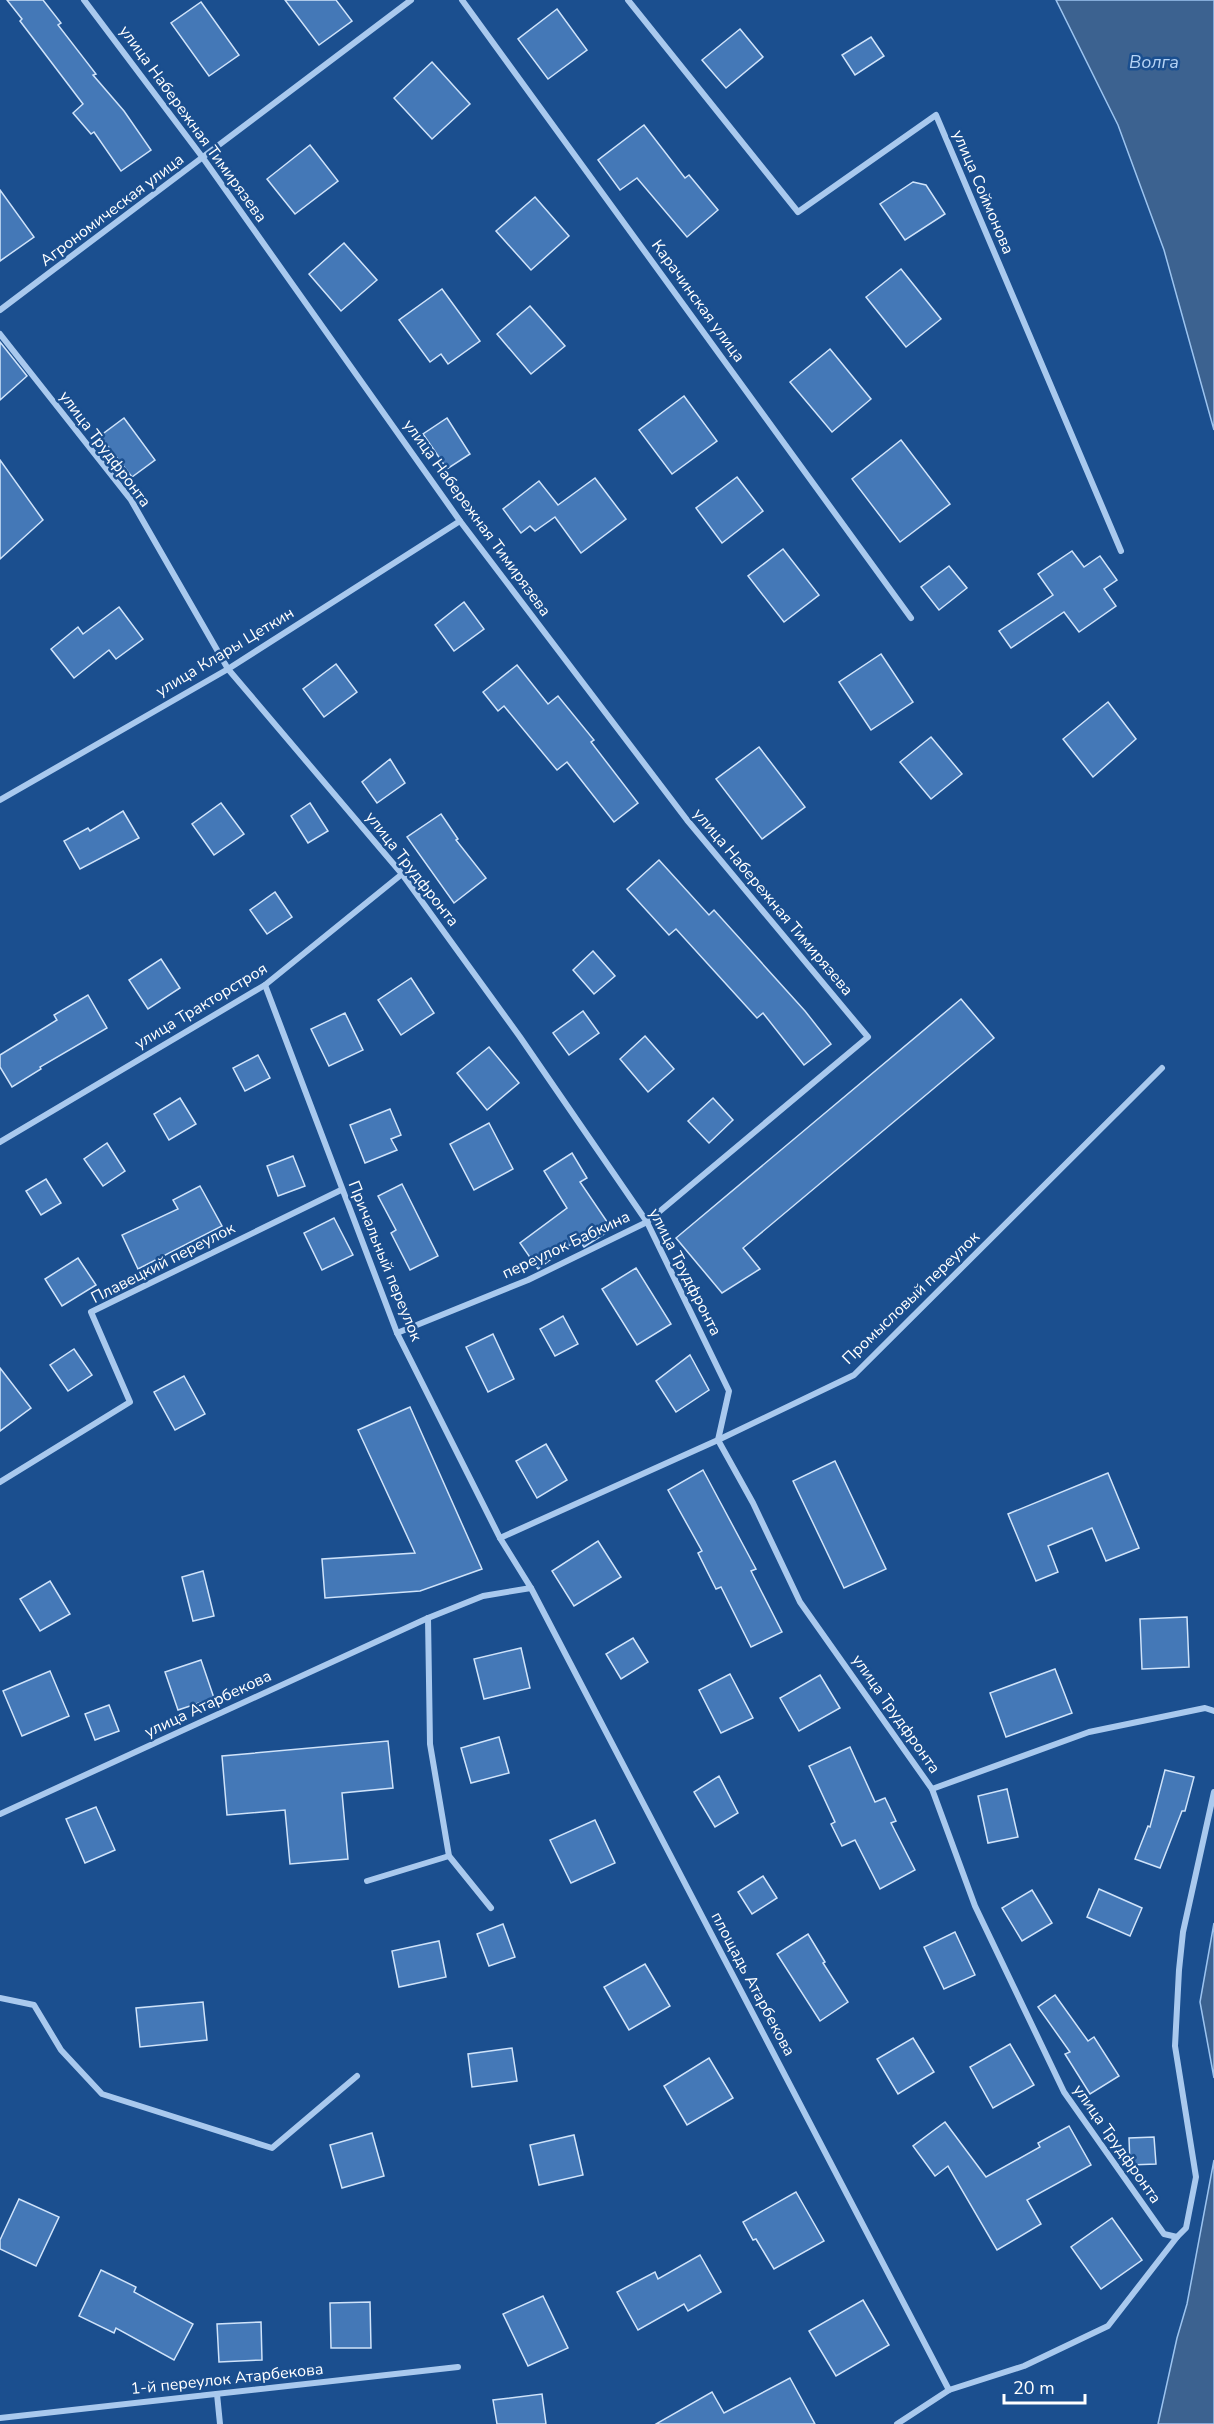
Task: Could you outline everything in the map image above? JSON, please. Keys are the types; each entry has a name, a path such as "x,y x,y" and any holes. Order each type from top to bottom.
{"street":[{"name":"улица Набережная Тимирязева","path":"84,0 203,158 460,521 687,820 868,1037"},
{"name":"Агрономическая улица","path":"0,310 411,0"},
{"name":"Карачинская улица","path":"462,0 911,618"},
{"name":"улица Соймонова","path":"628,0 798,212 936,115 1121,551"},
{"name":"улица Трудфронта","path":"0,334 131,500 228,669 402,874 520,1037 647,1222 729,1390 718,1440 753,1503 800,1602 932,1789 975,1906 1064,2092 1164,2234 1177,2237"},
{"name":"улица Клары Цеткин","path":"0,800 228,669 460,521"},
{"name":"улица Тракторстроя","path":"0,1142 266,985 402,874"},
{"name":"Причальный переулок","path":"266,985 341,1190 397,1333 500,1538"},
{"name":"переулок Бабкина","path":"397,1333 528,1280 647,1222 868,1037"},
{"name":"Промысловый переулок","path":"500,1538 718,1440 854,1375 1162,1068"},
{"name":"Плавецкий переулок","path":"0,1482 130,1402 91,1312 341,1190"},
{"name":"площадь Атарбекова","path":"500,1538 531,1588 949,2390"},
{"name":"улица Атарбекова","path":"0,1814 428,1618 483,1596 531,1588"},
{"path":"428,1618 430,1744 449,1856 491,1908"},
{"path":"932,1789 1089,1732 1204,1708 1214,1711"},
{"path":"897,2424 949,2390 1024,2366 1108,2326 1186,2228 1196,2177 1174,2046 1183,1932 1214,1792"},
{"path":"367,1881 449,1856"},
{"path":"0,1998 34,2005 61,2050 102,2094 272,2148 357,2076"},
{"name":"1-й переулок Атарбекова","path":"0,2418 458,2367"},
{"path":"218,2394 220,2424"}],"water":[{"name":"Волга","path":"1056,0 1214,0 1214,430 1164,250 1118,125"},
{"path":"1214,1923 1214,2078 1200,2002"},
{"path":"1214,2160 1214,2424 1158,2424 1187,2304"}],"building":[{"path":"7,0 43,0 61,23 58,25 96,74 93,75 124,111 151,150 121,171 94,132 91,134 73,113 83,104 20,21 22,19"},
{"path":"285,0 336,0 352,21 319,45"},
{"path":"201,2 239,55 209,76 171,23"},
{"path":"557,9 587,50 548,79 518,39"},
{"path":"740,29 763,57 726,88 702,60"},
{"path":"871,37 884,56 855,75 842,55"},
{"path":"432,62 470,104 432,139 394,98"},
{"path":"644,125 685,178 689,175 718,210 687,237 637,178 620,190 598,160"},
{"path":"310,145 338,181 295,214 267,179"},
{"path":"913,182 926,185 945,214 905,240 880,204"},
{"path":"0,190 34,237 0,261"},
{"path":"535,197 569,236 531,270 496,231"},
{"path":"344,243 377,280 341,311 309,274"},
{"path":"901,269 941,319 906,347 866,297"},
{"path":"442,289 480,341 448,364 441,354 430,362 399,320"},
{"path":"530,306 565,346 531,374 497,334"},
{"path":"0,342 27,376 0,400"},
{"path":"830,349 871,399 832,432 790,382"},
{"path":"684,396 717,441 672,474 639,430"},
{"path":"124,418 155,460 132,477 100,436"},
{"path":"447,418 470,454 447,469 423,434"},
{"path":"901,440 950,504 900,542 852,479"},
{"path":"0,460 43,520 0,559"},
{"path":"737,477 763,511 722,543 696,508"},
{"path":"595,478 626,519 581,553 555,517 535,531 530,526 521,533 503,509 539,481 558,505"},
{"path":"783,549 819,595 784,622 748,576"},
{"path":"1072,551 1084,567 1100,556 1117,580 1104,589 1116,606 1079,632 1064,612 1011,648 999,631 1053,595 1038,574"},
{"path":"949,566 967,588 939,610 921,587"},
{"path":"464,602 484,629 454,651 435,625"},
{"path":"119,607 143,639 116,659 109,650 74,678 51,649 78,627 83,634"},
{"path":"881,654 913,702 871,730 839,682"},
{"path":"336,664 357,692 324,717 303,689"},
{"path":"517,665 548,704 558,696 594,740 591,742 638,803 614,822 567,762 557,770 504,706 498,711 483,692"},
{"path":"1108,702 1136,739 1093,777 1063,739"},
{"path":"931,737 962,774 931,799 900,762"},
{"path":"759,747 805,807 762,839 716,779"},
{"path":"390,759 405,783 377,803 362,782"},
{"path":"221,803 244,834 214,855 192,824"},
{"path":"310,803 328,831 308,843 291,816"},
{"path":"123,811 139,838 80,869 64,841 88,828 90,831"},
{"path":"441,814 458,839 456,840 486,878 454,903 407,837"},
{"path":"659,860 709,915 714,910 805,1011 831,1044 804,1065 763,1013 757,1018 676,929 669,935 627,889"},
{"path":"275,892 292,917 267,934 250,910"},
{"path":"593,951 615,976 594,994 573,970"},
{"path":"161,959 180,988 148,1009 129,980"},
{"path":"411,978 434,1013 401,1035 378,1000"},
{"path":"88,995 107,1028 40,1067 41,1069 12,1087 0,1067 0,1055 57,1020 54,1015"},
{"path":"961,999 994,1038 743,1248 760,1269 722,1293 676,1238"},
{"path":"583,1011 599,1033 569,1055 553,1033"},
{"path":"345,1013 363,1050 329,1066 311,1029"},
{"path":"645,1036 674,1069 648,1092 620,1059"},
{"path":"489,1047 519,1083 487,1110 457,1073"},
{"path":"258,1055 270,1078 245,1091 233,1068"},
{"path":"180,1098 196,1124 169,1140 154,1114"},
{"path":"713,1098 733,1120 709,1143 688,1121"},
{"path":"390,1109 401,1135 391,1139 397,1150 365,1163 350,1125"},
{"path":"489,1123 513,1169 474,1190 450,1144"},
{"path":"107,1143 125,1171 103,1186 84,1159"},
{"path":"572,1153 587,1178 580,1182 612,1229 584,1247 578,1239 538,1269 520,1243 567,1208 544,1171"},
{"path":"293,1156 305,1186 278,1196 267,1166"},
{"path":"46,1179 61,1203 41,1215 26,1191"},
{"path":"402,1184 438,1256 410,1270 391,1233 396,1230 378,1196"},
{"path":"200,1186 222,1226 138,1269 122,1235 178,1209 173,1200"},
{"path":"334,1218 353,1255 322,1270 304,1233"},
{"path":"78,1258 96,1285 62,1306 45,1279"},
{"path":"636,1268 671,1324 637,1345 602,1289"},
{"path":"563,1316 578,1344 555,1356 540,1329"},
{"path":"493,1334 514,1379 488,1392 466,1347"},
{"path":"74,1349 92,1375 68,1391 50,1365"},
{"path":"690,1355 709,1390 676,1412 656,1381"},
{"path":"0,1368 31,1408 0,1431"},
{"path":"184,1376 205,1414 175,1430 154,1392"},
{"path":"410,1407 482,1569 420,1591 325,1598 322,1559 415,1553 358,1430"},
{"path":"546,1444 567,1480 537,1498 516,1461"},
{"path":"835,1461 886,1569 844,1588 793,1481"},
{"path":"703,1470 756,1569 751,1571 782,1632 751,1647 721,1587 716,1589 698,1553 702,1551 668,1490"},
{"path":"1108,1473 1139,1548 1106,1561 1092,1528 1048,1546 1058,1572 1036,1581 1008,1514"},
{"path":"598,1541 621,1577 574,1606 552,1571"},
{"path":"203,1571 214,1616 193,1621 182,1577"},
{"path":"50,1581 70,1614 40,1631 20,1599"},
{"path":"1187,1617 1189,1667 1142,1669 1140,1619"},
{"path":"633,1638 648,1662 621,1679 606,1654"},
{"path":"521,1648 530,1688 484,1699 474,1659"},
{"path":"201,1660 214,1698 178,1710 165,1672"},
{"path":"1055,1669 1072,1713 1006,1737 990,1693"},
{"path":"50,1671 69,1716 22,1736 3,1691"},
{"path":"730,1674 753,1718 721,1733 699,1690"},
{"path":"820,1675 840,1708 799,1731 780,1698"},
{"path":"109,1705 119,1731 95,1740 85,1714"},
{"path":"499,1737 509,1773 471,1783 461,1748"},
{"path":"388,1741 393,1788 342,1793 348,1859 290,1864 285,1810 227,1815 222,1756"},
{"path":"850,1747 875,1802 885,1798 896,1821 891,1823 915,1870 880,1889 855,1840 842,1846 831,1824 835,1822 809,1766"},
{"path":"1165,1770 1194,1777 1185,1811 1182,1811 1160,1868 1135,1859 1148,1826 1150,1827"},
{"path":"719,1776 738,1813 715,1827 694,1792"},
{"path":"1007,1789 1018,1837 988,1843 978,1796"},
{"path":"96,1807 115,1850 85,1863 66,1819"},
{"path":"595,1820 615,1863 571,1883 550,1840"},
{"path":"763,1876 777,1898 752,1914 738,1892"},
{"path":"1099,1889 1142,1908 1130,1936 1087,1917"},
{"path":"1032,1890 1052,1923 1022,1941 1002,1908"},
{"path":"503,1924 515,1957 489,1966 477,1934"},
{"path":"955,1932 975,1975 944,1989 924,1947"},
{"path":"808,1934 848,2002 820,2021 777,1954"},
{"path":"439,1941 446,1977 399,1987 392,1951"},
{"path":"645,1964 670,2006 629,2030 604,1987"},
{"path":"1055,1995 1088,2041 1094,2037 1119,2076 1090,2094 1065,2054 1070,2052 1038,2007"},
{"path":"203,2002 207,2040 140,2047 136,2008"},
{"path":"913,2038 934,2072 898,2094 877,2059"},
{"path":"1010,2044 1034,2085 993,2108 970,2067"},
{"path":"512,2048 517,2081 472,2087 468,2054"},
{"path":"709,2058 733,2098 687,2125 664,2086"},
{"path":"945,2122 986,2177 1040,2147 1038,2143 1069,2126 1091,2165 1027,2200 1041,2224 997,2250 948,2166 935,2176 913,2146"},
{"path":"372,2133 384,2176 342,2188 330,2145"},
{"path":"574,2135 583,2175 539,2185 530,2145"},
{"path":"1154,2137 1156,2164 1130,2165 1129,2138"},
{"path":"796,2192 824,2241 774,2269 743,2222"},
{"path":"19,2199 59,2217 36,2266 0,2249 0,2240"},
{"path":"1112,2218 1142,2260 1101,2289 1071,2247"},
{"path":"700,2255 721,2292 688,2311 684,2304 638,2330 617,2292 655,2272 658,2279"},
{"path":"101,2270 136,2287 134,2292 193,2324 174,2360 116,2328 114,2333 79,2316"},
{"path":"543,2296 568,2348 528,2366 503,2314"},
{"path":"863,2300 889,2345 836,2376 809,2331"},
{"path":"370,2302 371,2348 331,2348 330,2303"},
{"path":"261,2322 262,2360 219,2362 217,2324"},
{"path":"790,2378 815,2424 656,2424 712,2392 724,2413"},
{"path":"542,2394 546,2424 497,2424 493,2400"}]}
